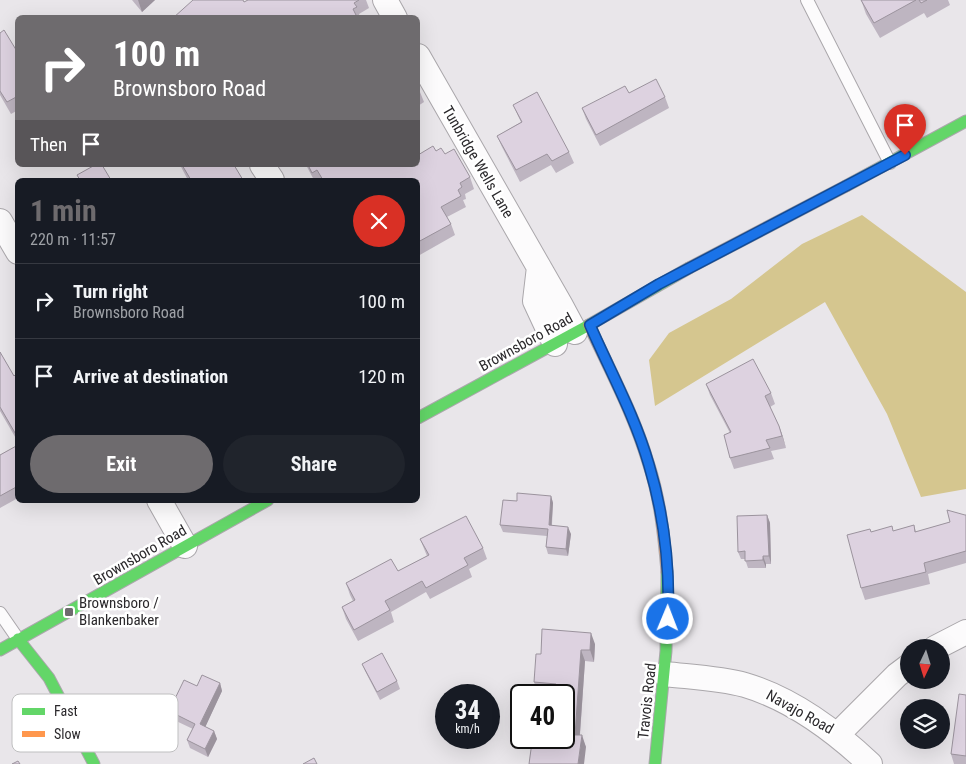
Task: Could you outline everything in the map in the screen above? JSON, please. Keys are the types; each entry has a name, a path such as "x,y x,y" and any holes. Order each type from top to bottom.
{"main road":[{"name":"Brownsboro Road","path":"420,417 573,334 659,284 966,121"},
{"name":"Travois Road","path":"573,334 636,428 649,464 658,498 667,556 669,601 665,674 656,764"},
{"name":"Brownsboro Road","path":"0,650 263,503"},
{"path":"18,640 49,678 57,694"},
{"path":"88,752 94,764"}],"street":[{"path":"385,0 393,15"},
{"name":"Tunbridge Wells Lane","path":"420,59 539,267 535,301 573,334"},
{"path":"263,167 271,178"},
{"path":"0,221 15,247"},
{"path":"161,503 185,546"},
{"path":"950,640 966,632"},
{"name":"Navajo Road","path":"665,674 710,678 760,690 817,720 837,735 900,673"},
{"path":"837,735 870,764"}],"lane":[{"path":"808,0 890,163"},
{"path":"0,613 18,640"}],"shaded area":[{"path":"862,215 966,292 966,489 921,497 887,414 825,302 655,406 649,360 669,333 731,299 802,244"}],"building":[{"path":"193,0 243,0 244,2 248,0 359,0 354,3 357,7 353,9 356,15 176,15"},
{"path":"861,0 916,0 874,23"},
{"path":"4,30 15,48 15,98 7,102 0,91 0,33"},
{"path":"656,79 665,97 596,135 582,108 625,86 629,93"},
{"path":"537,92 569,152 552,161 547,154 516,170 497,136 522,122 513,105"},
{"path":"433,146 436,151 441,148 445,154 454,149 470,177 460,183 462,187 458,190 461,196 441,207 451,224 420,241 420,178 322,178 317,170 312,173 309,167 420,167 420,154"},
{"path":"91,167 103,167 110,178 79,178 77,175"},
{"path":"183,167 235,167 242,178 190,178"},
{"path":"0,352 15,375 15,433 0,407"},
{"path":"753,359 771,393 765,396 782,436 766,440 770,448 730,458 724,435 731,432 706,384"},
{"path":"15,447 15,488 0,496 0,455"},
{"path":"517,493 551,496 549,525 568,527 566,549 546,547 548,529 500,525 503,500 517,501"},
{"path":"947,510 966,515 966,551 924,563 926,572 861,588 847,535 870,529 871,532 892,526 893,531 914,525 915,532 950,522"},
{"path":"767,515 769,556 763,556 763,560 745,561 745,551 738,552 737,516"},
{"path":"466,516 483,548 464,558 468,565 426,588 422,581 385,601 390,610 354,630 342,607 355,600 346,583 391,559 398,571 429,555 420,539"},
{"path":"542,629 591,633 590,650 581,650 575,735 575,684 534,682 536,654 541,654"},
{"path":"382,653 397,681 377,692 362,664"},
{"path":"202,675 220,683 200,724 214,731 205,749 187,740 195,724 178,716 177,694 184,680 197,686"},
{"path":"959,694 966,695 966,756 951,754"},
{"path":"575,735 582,735 578,764 529,764 531,749 575,749"},
{"path":"314,758 317,764 303,764"}],"traffic: fast":[{"path":"846,186 966,121"},
{"path":"420,417 689,268"},
{"path":"0,650 263,503"},
{"path":"655,764 666,651 667,572"},
{"path":"18,639 49,678 57,694"},
{"path":"88,752 94,764"}],"traffic: slow":[{"path":"689,268 846,186"},
{"path":"589,325 629,410 648,462 656,489 661,517 667,572"}],"place":[{"name":"Brownsboro / Blankenbaker","path":"69,612"}],"route":[{"path":"668,619 667,556 658,498 649,464 636,428 590,325 659,284 905,155"}]}
